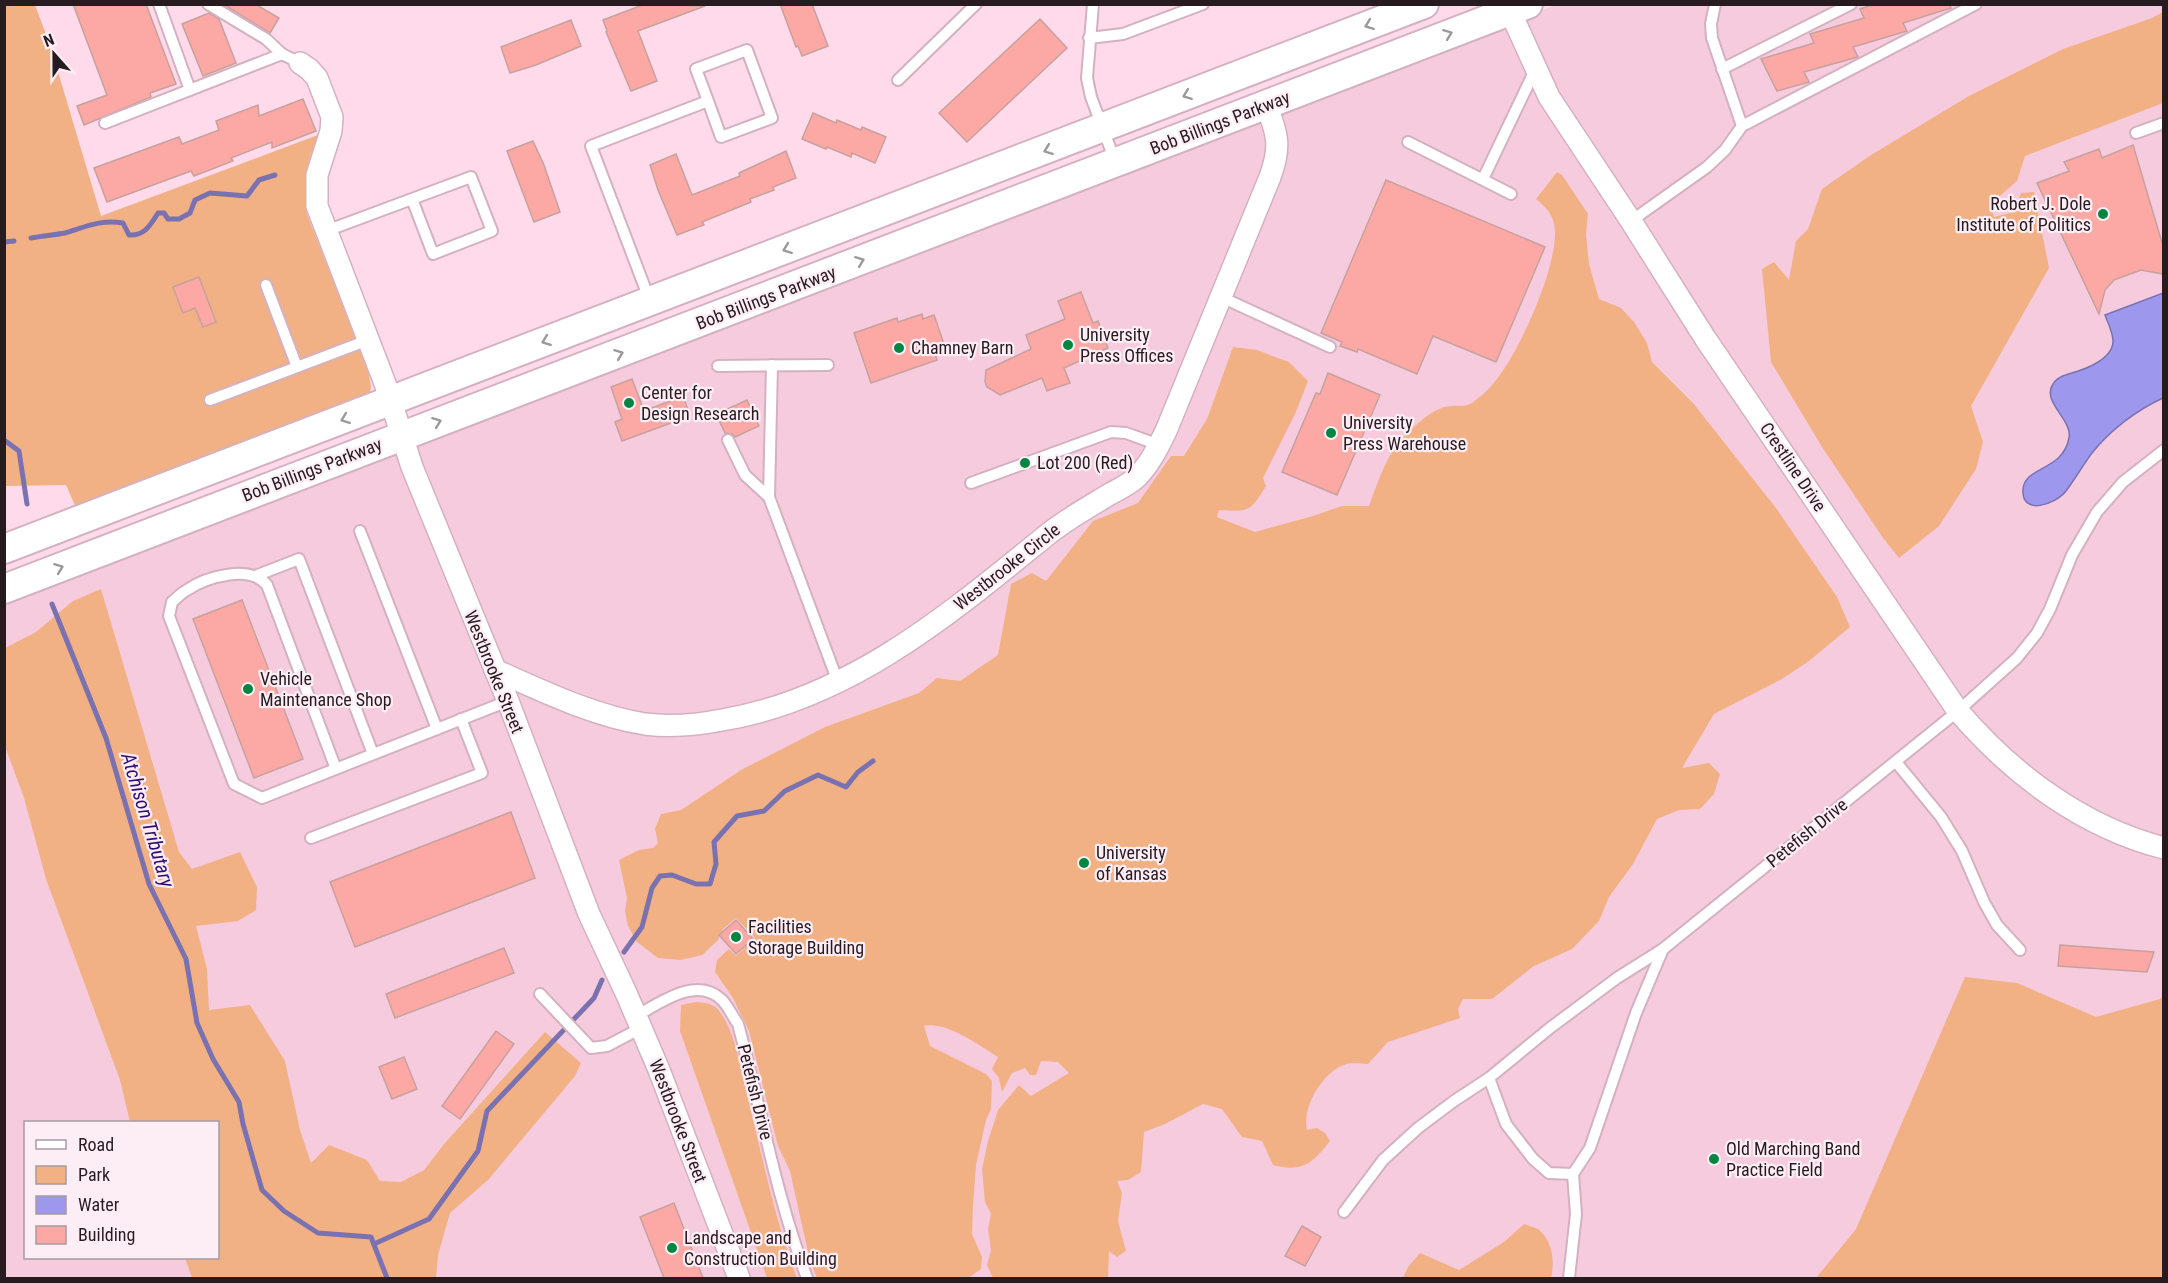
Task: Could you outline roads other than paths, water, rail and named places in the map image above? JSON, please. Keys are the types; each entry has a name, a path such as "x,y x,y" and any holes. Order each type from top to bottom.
{"main road":[{"name":"Bob Billings Parkway","path":"4,549 1424,4"},
{"name":"Bob Billings Parkway","path":"4,589 1266,105 1515,7"}],"street":[{"name":"Crestline Drive","path":"1515,7 1535,70 1549,97 1705,338 1958,711 2000,756 2031,783 2069,807 2111,829 2163,848"},
{"name":"Westbrooke Street","path":"291,58 309,69 317,78 332,117 331,131 317,175 317,206 368,340 420,488 508,701 589,914 659,1070 739,1278"},
{"name":"Westbrooke Circle","path":"495,670 590,709 645,724 697,725 742,717 790,703 838,682 901,648 971,597 1057,526 1136,479 1159,445 1277,158 1277,139 1266,105"}],"lane":[{"path":"159,4 190,90"},
{"path":"208,4 266,39 291,58"},
{"path":"898,80 976,4"},
{"path":"1093,4 1087,78 1090,97 1115,163"},
{"path":"1089,38 1123,34 1203,4"},
{"path":"1715,4 1711,24 1712,38 1733,94 1742,126"},
{"path":"1722,69 1851,4"},
{"path":"1631,221 1707,167 1725,150 1742,126 1976,4"},
{"path":"747,50 772,118 721,137 708,101 696,69 747,50"},
{"path":"105,123 190,90 291,58"},
{"path":"1483,179 1535,70"},
{"path":"650,302 591,146 708,101"},
{"path":"2136,133 2163,123"},
{"path":"1407,142 1511,194"},
{"path":"326,231 471,177 492,231 433,254 412,199"},
{"path":"266,285 297,367"},
{"path":"1221,297 1330,347"},
{"path":"210,399 368,340"},
{"path":"772,365 769,497 838,682"},
{"path":"718,366 828,365"},
{"path":"971,483 1111,432 1126,432 1159,445"},
{"path":"728,440 745,475 769,497"},
{"name":"Petefish Drive","path":"1572,1174 1590,1148 1636,1013 1663,949 1896,762 2010,665 2037,633 2050,609 2072,555 2097,512 2123,482 2163,450"},
{"path":"360,531 437,729"},
{"path":"255,576 299,560 373,754"},
{"path":"336,768 267,585 261,578 227,574 187,589 172,602 169,616 234,784 262,798 508,701"},
{"path":"311,838 482,773 461,719"},
{"path":"1896,762 1941,817 1962,851 1997,926 2020,950"},
{"path":"1344,1212 1383,1160 1418,1128 1489,1078 1550,1028 1617,978 1663,949"},
{"name":"Petefish Drive","path":"540,994 591,1048 607,1046 674,996 693,989 709,991 723,1000 738,1024 780,1194 807,1278"},
{"path":"1489,1078 1506,1124 1533,1159 1550,1173 1572,1174 1576,1214 1569,1278"}],"water":[{"path":"2163,293 2163,398 2143,408 2107,436 2061,496 2040,505 2027,503 2023,489 2025,482 2030,476 2060,457 2069,438 2066,424 2051,398 2050,391 2053,384 2061,377 2098,362 2109,353 2113,338 2105,315"}],"waterway":[{"path":"31,238 65,233 108,222 123,223 129,235 139,234 147,228 158,213 164,213 168,219 179,219 190,213 195,200 210,193 247,196 259,180 275,175"},
{"path":"4,242 14,241"},
{"name":"Atchison Tributary","path":"4,440 19,451 27,504"},
{"name":"Atchison Tributary","path":"52,604 106,738 149,884 186,959 197,1023 213,1059 239,1102 262,1190 284,1211 318,1233 371,1237 387,1278"},
{"path":"624,952 642,927 652,888 660,876 672,875 696,884 710,884 716,864 714,842 737,816 764,811 785,791 818,775 846,787 858,772 873,761"},
{"path":"374,1244 429,1219 478,1151 487,1111 594,998 602,980"}],"place":[{"name":"Robert J. Dole Institute of Politics","path":"2103,214"},
{"name":"University Press Offices","path":"1068,345"},
{"name":"Chamney Barn","path":"899,348"},
{"name":"Center for Design Research","path":"629,403"},
{"name":"University Press Warehouse","path":"1331,433"},
{"name":"Lot 200 (Red)","path":"1025,463"},
{"name":"Vehicle Maintenance Shop","path":"248,689"},
{"name":"University of Kansas","path":"1084,863"},
{"name":"Facilities Storage Building","path":"736,937"},
{"name":"Old Marching Band Practice Field","path":"1714,1159"},
{"name":"Landscape and Construction Building","path":"672,1248"}]}
